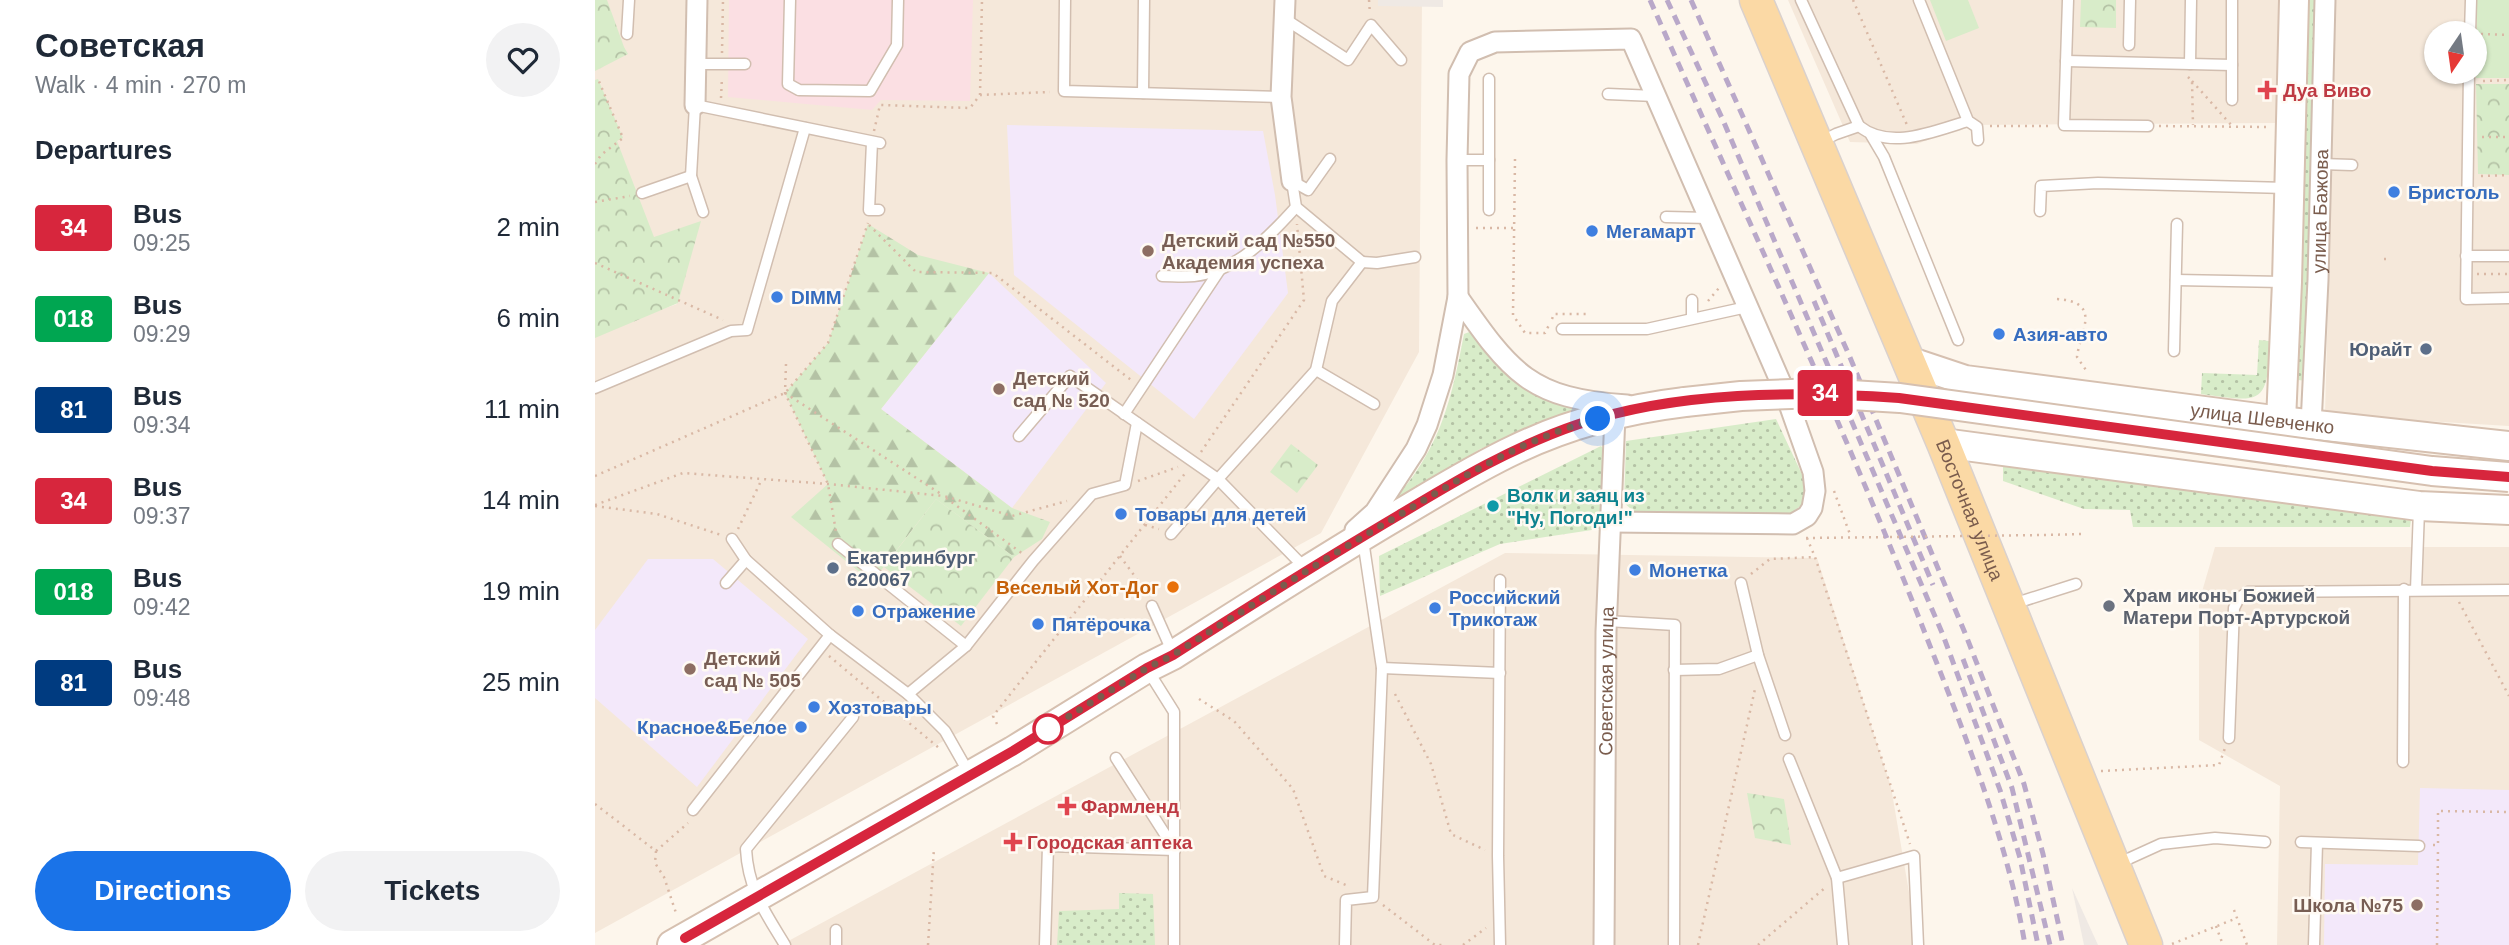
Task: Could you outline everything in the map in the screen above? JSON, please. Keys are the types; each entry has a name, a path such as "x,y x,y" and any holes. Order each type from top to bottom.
{"main road":[{"name":"Восточная улица","path":"1756,0 1943,443 2146,945"},
{"name":"улица Бажова","path":"2281,421 2294,0"},
{"name":"улица Шевченко","path":"1908,361 1965,380 2311,425 2509,446"},
{"path":"2018,387 2002,396 1993,418 1997,442 2019,453"},
{"path":"672,945 971,775 1147,668 1173,655 1362,536 1459,479 1517,448 1581,424 1615,415 1650,407 1741,396 1818,393 1899,398 2419,469 2509,477"},
{"path":"1943,443 2419,506 2509,510"}],"street":[{"path":"695,105 697,0"},
{"name":"улица Бажова","path":"2311,425 2325,0"},
{"path":"1285,10 1282,97 1292,181"},
{"path":"1317,564 1375,512 1416,449 1427,425 1443,375 1458,297 1459,74 1470,52 1495,42 1631,39 1784,390 1813,472 1815,491 1812,509 1807,516 1793,524 1610,522"},
{"path":"1458,297 1506,362 1531,382 1560,396 1592,403 1650,407"},
{"name":"Советская улица","path":"1604,945 1607,621 1615,415"}],"lane":[{"path":"627,34 628,0"},
{"path":"790,0 788,84 800,90 870,91 897,45 898,0"},
{"path":"1065,0 1064,91 1282,97"},
{"path":"1143,93 1144,0"},
{"path":"1801,0 1859,126 1871,135 1884,158 1958,340"},
{"path":"1919,0 1978,140"},
{"path":"2068,0 2064,125 2148,126"},
{"path":"2129,45 2130,0"},
{"path":"2190,64 2191,0"},
{"path":"2232,0 2232,100"},
{"path":"2471,0 2472,21"},
{"path":"1285,10 1348,60 1371,25 1401,60"},
{"path":"2066,61 2232,65"},
{"path":"696,64 745,64"},
{"path":"1489,79 1489,209"},
{"path":"2469,84 2466,299 2509,298"},
{"path":"1608,94 1655,96"},
{"path":"703,212 691,176 695,105 876,143 874,210"},
{"path":"1871,135 1913,138 1972,124"},
{"path":"1818,144 1859,126"},
{"path":"595,388 731,331 747,330 805,128"},
{"path":"1292,181 1308,190 1330,159"},
{"path":"1457,160 1489,160"},
{"path":"2321,164 2352,165"},
{"path":"642,193 691,176"},
{"path":"1292,181 1296,207 1362,262 1377,263 1415,257"},
{"path":"2040,211 2041,186 2098,183 2290,188"},
{"path":"1162,276 1196,276 1221,268 1251,251 1296,207"},
{"path":"1666,217 1709,218"},
{"path":"2174,351 2177,224"},
{"path":"2466,256 2509,256"},
{"path":"1171,534 1315,370 1332,301 1362,262"},
{"path":"1124,414 1221,268"},
{"path":"2176,280 2287,282"},
{"path":"1692,304 1692,318"},
{"path":"1562,329 1647,330 1747,307"},
{"path":"1315,370 1374,404"},
{"path":"1019,436 1070,376 1195,461 1317,564"},
{"path":"908,694 966,646 1033,561 1092,494 1125,485 1137,422"},
{"path":"2416,590 2419,506"},
{"path":"1345,945 1346,900 1373,897 1382,668 1362,536"},
{"path":"733,539 746,560 829,635 908,694 945,731 971,775"},
{"path":"838,544 966,646"},
{"path":"726,583 746,560"},
{"path":"1500,580 1500,945"},
{"path":"1741,583 1759,659 1785,735"},
{"path":"2009,606 2075,584"},
{"path":"2403,762 2404,589"},
{"path":"2229,738 2234,608 2239,598 2248,592 2509,590"},
{"path":"1152,606 1173,655"},
{"path":"1607,621 1675,625 1674,945"},
{"path":"693,814 829,635"},
{"path":"1674,670 1719,669 1759,659"},
{"path":"1147,668 1174,712 1174,945"},
{"path":"1382,668 1500,673"},
{"path":"785,945 756,898 746,849 853,717"},
{"path":"1116,758 1175,850"},
{"path":"1789,760 1836,878 1843,945"},
{"path":"2113,866 2161,844 2215,838 2265,842"},
{"path":"2301,842 2419,846"},
{"path":"2314,945 2317,843"},
{"path":"1045,945 1048,846 1175,850"},
{"path":"1836,878 1914,856 1918,945"},
{"path":"836,930 836,945"}],"path":[{"path":"876,143 880,105 970,108 980,95 982,0"},
{"path":"1853,0 1913,138"},
{"path":"2487,34 2509,34"},
{"path":"2177,64 2233,127"},
{"path":"2487,78 2509,80"},
{"path":"595,164 601,155 623,138 598,79"},
{"path":"2192,81 2193,126"},
{"path":"980,95 1064,91"},
{"path":"1972,124 2064,125"},
{"path":"2148,126 2270,127"},
{"path":"2468,137 2509,137"},
{"path":"1515,159 1513,315 1525,333 1545,333 1554,314 1596,314"},
{"path":"2468,176 2509,175"},
{"path":"595,202 642,193"},
{"path":"997,724 993,716 1195,461 1304,300 1296,207"},
{"path":"595,476 785,393 828,343 874,210"},
{"path":"868,224 916,272 993,273 1142,388"},
{"path":"1469,228 1514,228"},
{"path":"595,263 716,317"},
{"path":"2477,274 2509,274"},
{"path":"1692,304 1705,304 1720,290 1716,278"},
{"path":"2057,299 2079,303 2083,309 2086,329 2077,357 2088,374"},
{"path":"786,364 785,393 828,484 838,544"},
{"path":"785,393 944,496 1033,561"},
{"path":"1125,485 1195,461"},
{"path":"595,506 683,473 944,496 1013,516 1092,494"},
{"path":"595,506 657,514 733,539 761,480"},
{"path":"1854,537 2082,534"},
{"path":"1807,538 1914,856"},
{"path":"1120,556 1146,591 1152,606"},
{"path":"1741,583 1770,559 1815,557"},
{"path":"2452,590 2509,696"},
{"path":"826,653 944,753"},
{"path":"1698,945 1759,659"},
{"path":"1382,668 1431,764 1451,834 1498,856"},
{"path":"1199,699 1234,721 1293,789 1324,876 1373,897 1435,945 1445,945"},
{"path":"2101,771 2219,765 2229,738"},
{"path":"595,804 656,850"},
{"path":"2437,945 2438,811 2509,812"},
{"path":"673,904 664,877 655,863 656,850 693,814"},
{"path":"2419,846 2438,845"},
{"path":"928,945 934,848"},
{"path":"1758,945 1836,878"},
{"path":"2234,910 2246,945"},
{"path":"1463,945 1500,918"},
{"path":"2172,944 2237,918"},
{"path":"2216,926 2223,945"}],"shaded area":[{"path":"595,0 1422,0 1419,352 1321,533 595,933 595,333 677,304 595,128"},
{"path":"729,0 973,0 970,101 881,100 872,110 728,97"},
{"path":"1378,0 1443,0 1443,7 1378,6"},
{"path":"1788,0 2280,0 2278,123 1966,125 1917,144 1850,142"},
{"path":"2336,0 2509,0 2509,426 2325,415"},
{"name":"Детский сад №550 Академия успеха","path":"1007,125 1263,131 1288,293 1194,419 1014,275"},
{"name":"Детский сад № 520","path":"989,273 1106,383 1012,508 881,409"},
{"path":"2215,547 2509,547 2509,945 2277,945 2280,786 2199,740 2199,602"},
{"path":"1505,553 1817,558 1891,787 1918,945 781,945"},
{"name":"Детский сад № 505","path":"648,559 713,559 808,639 697,787 595,698 595,630"},
{"name":"Школа №75","path":"2420,788 2509,790 2509,945 2324,945 2325,864 2418,865"},
{"path":"2072,888 2098,945 2084,945"}],"green space":[{"path":"595,0 607,0 628,54 595,71"},
{"path":"1930,0 1968,0 1979,28 1946,41"},
{"path":"2081,0 2116,0 2116,28 2080,27"},
{"path":"2306,0 2317,0 2308,381 2298,380"},
{"path":"2477,0 2509,0 2509,78 2487,78 2487,21 2477,21"},
{"path":"598,79 623,138 617,141 654,237 701,221 678,303 595,338 595,80"},
{"path":"2476,84 2509,84 2509,175 2478,174"},
{"path":"868,224 918,255 989,273 881,409 1012,508 1050,522 1042,539 1014,557 936,499 872,582 791,517 828,484 785,393 828,343"},
{"path":"1472,331 1491,360 1520,384 1581,409 1480,449 1387,508 1431,448 1447,406 1464,334"},
{"path":"2259,340 2269,341 2267,378 2263,389 2257,395 2237,398 2201,394 2202,373 2257,375"},
{"path":"1776,419 1807,485 1803,504 1790,514 1637,514 1624,503 1626,441"},
{"path":"1291,444 1318,465 1297,493 1270,472"},
{"path":"1601,446 1608,455 1605,528 1500,544 1380,596 1379,556"},
{"path":"2003,465 2412,512 2410,527 2133,527 2130,510 2084,509 2003,481"},
{"path":"936,499 1014,557 961,626 884,567"},
{"path":"1747,793 1784,799 1791,845 1755,838"},
{"path":"1119,893 1153,894 1155,945 1057,945 1059,911 1119,909"}],"railway":[{"path":"1650,0 1823,388 1921,623 1995,822 2025,945"},
{"path":"1667,0 1722,118 1943,635 2000,790 2020,858 2038,945"},
{"path":"1691,0 1849,355 1965,633 2024,784 2063,945"},
{"path":"1814,301 1933,585"},
{"path":"1963,659 2012,788 2050,945"}],"bus line":[{"name":"34","path":"685,938 1013,751 1147,668 1173,655 1327,557 1459,479 1517,448 1581,424 1650,407 1741,396 1818,393 1899,398 2432,471 2509,477"}],"place":[{"name":"Дуа Виво","path":"2267,90"},
{"name":"Бристоль","path":"2394,192"},
{"name":"Мегамарт","path":"1592,231"},
{"name":"Детский сад №550 Академия успеха","path":"1148,251"},
{"name":"DIMM","path":"777,297"},
{"name":"Азия-авто","path":"1999,334"},
{"name":"Юрайт","path":"2426,349"},
{"name":"Детский сад № 520","path":"999,389"},
{"name":"Волк и заяц из \"Ну, Погоди!\"","path":"1493,506"},
{"name":"Товары для детей","path":"1121,514"},
{"name":"Екатеринбург 620067","path":"833,568"},
{"name":"Монетка","path":"1635,570"},
{"name":"Веселый Хот-Дог","path":"1173,587"},
{"name":"Храм иконы Божией Матери Порт-Артурской","path":"2109,606"},
{"name":"Российский Трикотаж","path":"1435,608"},
{"name":"Отражение","path":"858,611"},
{"name":"Пятёрочка","path":"1038,624"},
{"name":"Детский сад № 505","path":"690,669"},
{"name":"Хозтовары","path":"814,707"},
{"name":"Красное&Белое","path":"801,727"},
{"name":"Фармленд","path":"1067,806"},
{"name":"Городская аптека","path":"1013,842"},
{"name":"Школа №75","path":"2417,905"}],"route":[{"path":"1048,729 1037,736 1459,479 1517,448 1598,419"}]}
